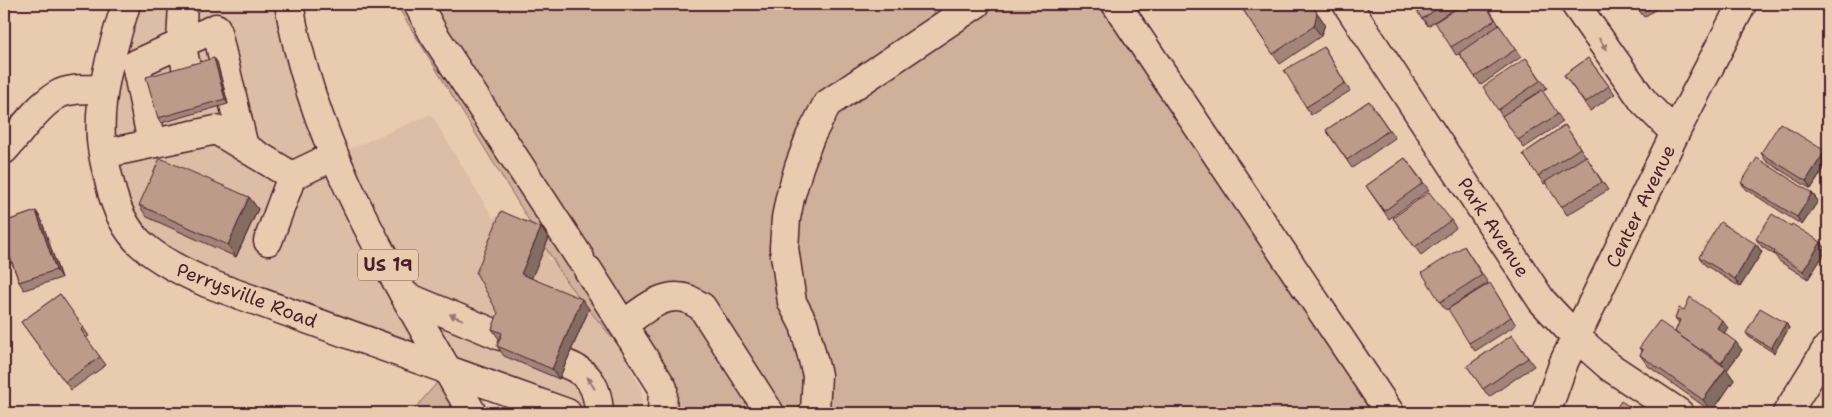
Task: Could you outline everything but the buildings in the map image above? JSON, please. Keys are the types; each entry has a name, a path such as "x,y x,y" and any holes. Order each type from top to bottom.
{"street":[{"name":"Perrysville Road","path":"126,4 104,89 101,113 101,139 117,210 140,243 170,265 207,283 566,413"},
{"path":"183,4 181,42 187,71"},
{"name":"US 19","path":"289,4 302,62 316,110 334,156 357,206 405,296 472,413"},
{"path":"418,4 432,33 663,388 662,413"},
{"path":"813,413 818,375 804,325 792,302 784,248 786,218 790,198 810,137 827,104 976,4"},
{"path":"1116,4 1390,413"},
{"name":"Park Avenue","path":"1348,4 1542,301 1576,337 1610,367 1679,413"},
{"path":"1575,4 1644,102 1674,133"},
{"name":"Center Avenue","path":"1546,413 1564,362 1674,133 1742,4"},
{"path":"152,142 136,64 181,42 216,28 244,147"},
{"path":"4,150 42,108 61,93 73,90 104,89"},
{"path":"103,154 152,142 199,122 216,130 292,176"},
{"path":"268,241 292,176 334,156"},
{"path":"405,296 501,336"},
{"path":"623,325 667,297 686,298 702,306 770,413"},
{"path":"1787,413 1828,347"},
{"path":"566,364 578,368 595,388 599,402 599,413"}],"shaded area":[{"path":"126,4 289,4 334,156 431,114 493,218 504,213 554,235 548,259 581,272 641,388 643,413 567,413 154,254 105,167"},
{"path":"396,4 1132,4 1404,413 674,413 568,284"},
{"path":"448,370 472,413 411,413"}]}
